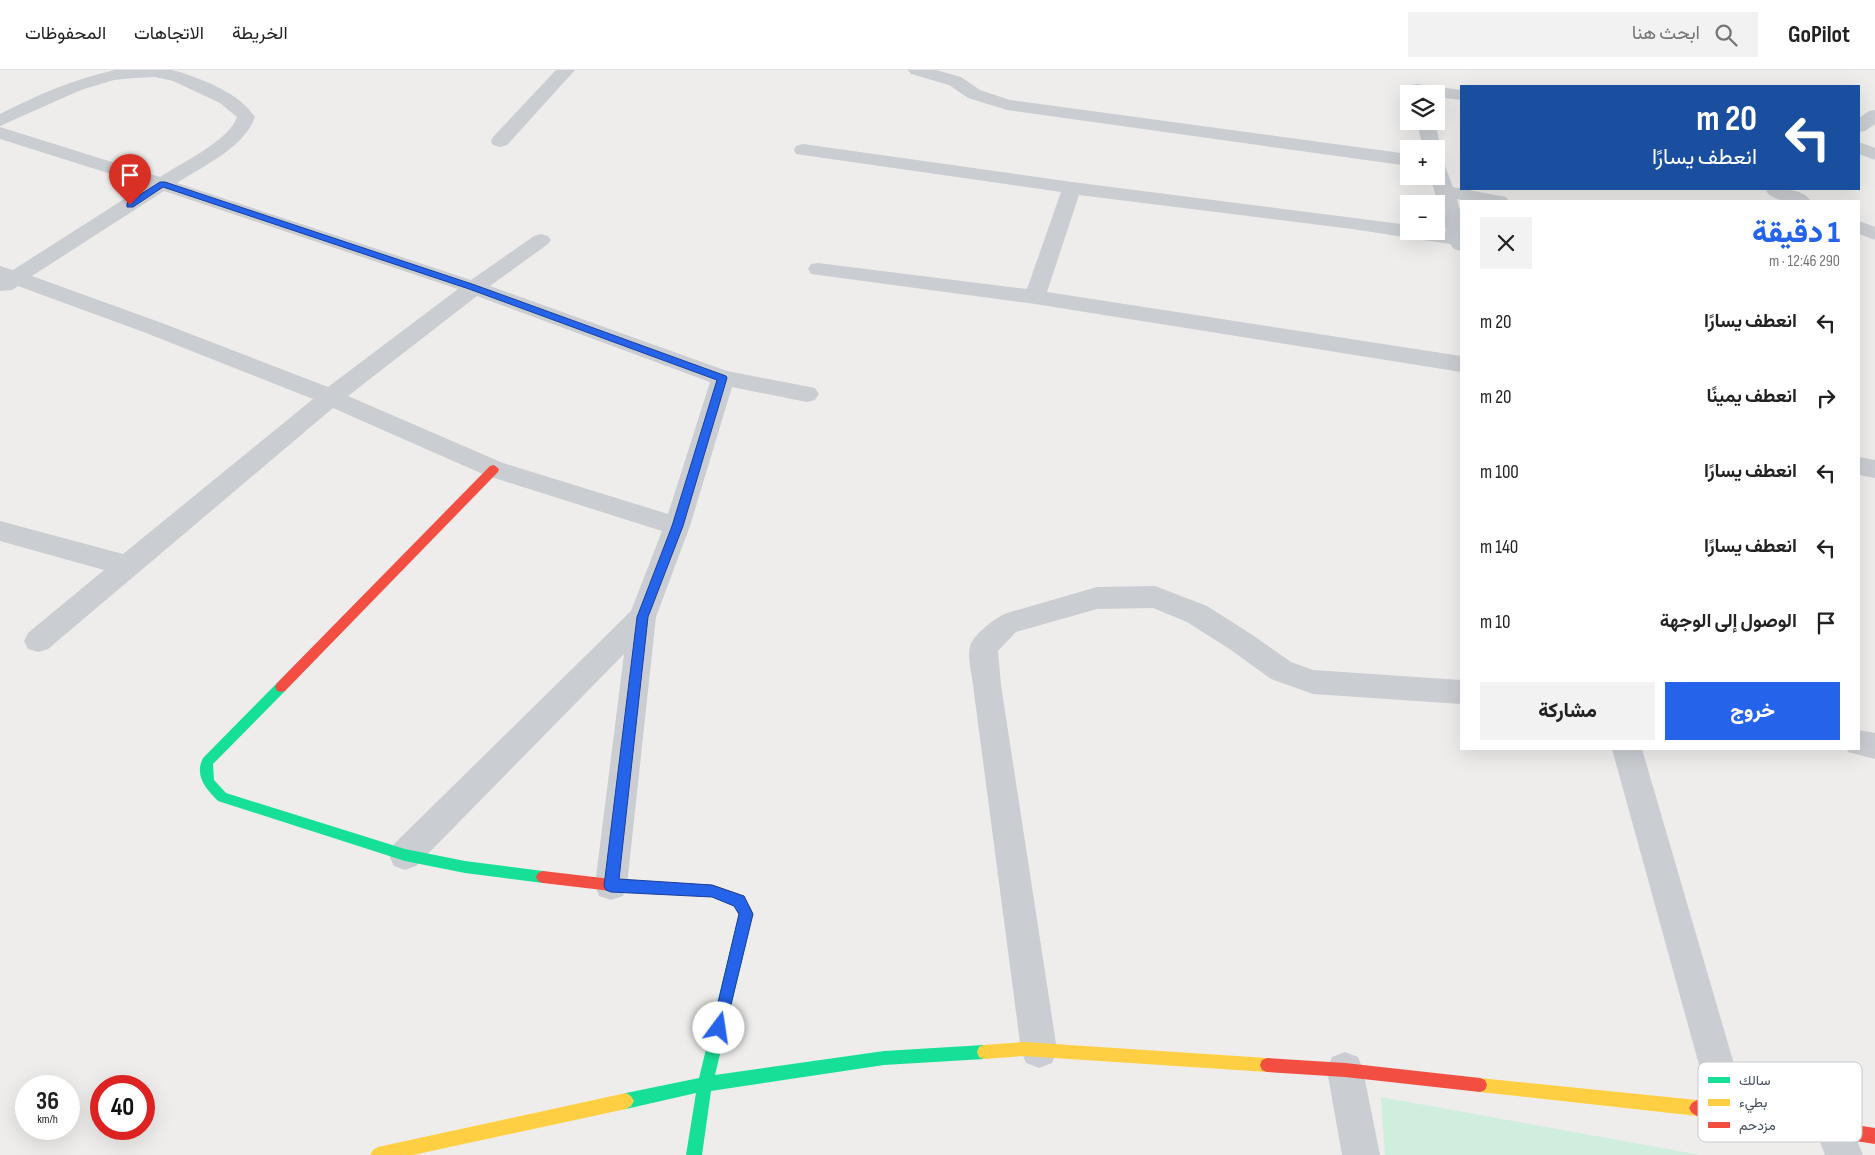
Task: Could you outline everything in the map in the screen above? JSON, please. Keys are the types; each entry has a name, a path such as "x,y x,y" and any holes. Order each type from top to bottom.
{"street":[{"path":"500,141 566,70"},
{"path":"917,70 955,81 974,94 1007,105 1400,159"},
{"path":"0,121 75,84 131,72 156,72 175,75 238,106 246,117 243,126 229,141 5,279"},
{"path":"1445,92 1460,95"},
{"path":"1860,126 1875,115"},
{"path":"0,133 162,184 472,287 723,378 807,394"},
{"path":"1860,148 1875,154"},
{"path":"803,150 1072,188 1352,223 1460,242 1441,185"},
{"path":"1035,297 1072,188"},
{"path":"1443,191 1493,200"},
{"path":"1773,194 1797,200"},
{"path":"1860,227 1875,234"},
{"path":"38,641 330,397 472,287 541,240"},
{"path":"818,269 1035,297 1460,364"},
{"path":"5,279 154,328 330,397 494,469 677,526"},
{"path":"611,886 642,617 677,526 723,378"},
{"path":"1860,466 1875,469"},
{"path":"494,469 207,762 204,778 209,786 222,797 404,855 465,867 611,886 712,891 739,901 746,914 705,1084 694,1155"},
{"path":"0,531 128,566"},
{"path":"1039,1050 987,685 984,647 1007,624 1098,598 1155,597 1197,614 1241,642 1281,671 1313,682 1460,692"},
{"path":"404,855 642,617"},
{"path":"1860,743 1875,746"},
{"path":"1627,750 1716,1062"},
{"path":"378,1155 705,1084 884,1058 1024,1049 1345,1070 1698,1109"},
{"path":"1345,1070 1361,1155"},
{"path":"1862,1138 1875,1136"}],"green space":[{"path":"1381,1097 1701,1155 1385,1155"}],"traffic: fast":[{"path":"281,687 207,762 208,782 222,797 405,855 465,867 543,877"},
{"path":"694,1155 705,1084 745,912"},
{"path":"626,1101 705,1084 884,1058 984,1052"}],"traffic: slow":[{"path":"984,1052 1024,1049 1267,1065"},
{"path":"1480,1085 1697,1108"},
{"path":"378,1155 626,1101"}],"traffic: jam":[{"path":"281,687 494,469"},
{"path":"543,877 611,885 713,891 739,901 745,912"},
{"path":"1267,1065 1345,1070 1480,1085"},
{"path":"1862,1134 1875,1136"}],"route":[{"path":"130,205 162,184 472,287 723,378 677,526 642,617 611,886 712,891 739,901 746,914 719,1028"}]}
